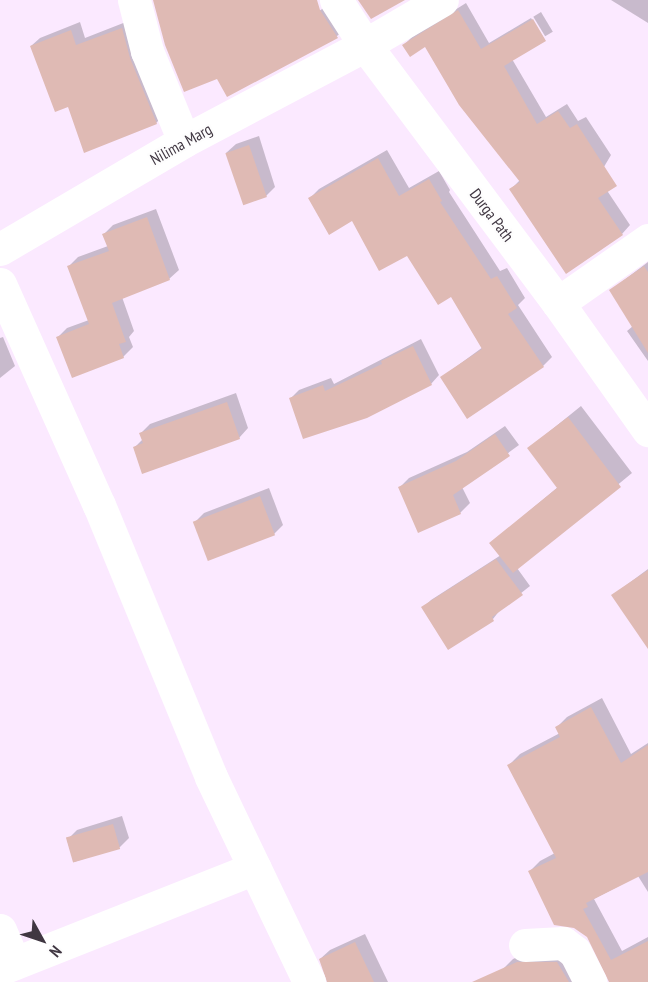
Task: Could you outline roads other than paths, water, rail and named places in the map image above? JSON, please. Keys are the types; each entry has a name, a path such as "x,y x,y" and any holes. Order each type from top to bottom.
{"street":[{"path":"134,0 147,51 184,141"},
{"name":"Durga Path","path":"336,0 365,45 647,425"},
{"name":"Nilima Marg","path":"0,249 184,141 365,45 442,0"},
{"path":"558,303 648,240"},
{"path":"0,284 95,494 211,777 309,982"},
{"path":"0,930 7,966 255,868"},
{"path":"525,945 563,943 575,952 590,982"}]}
